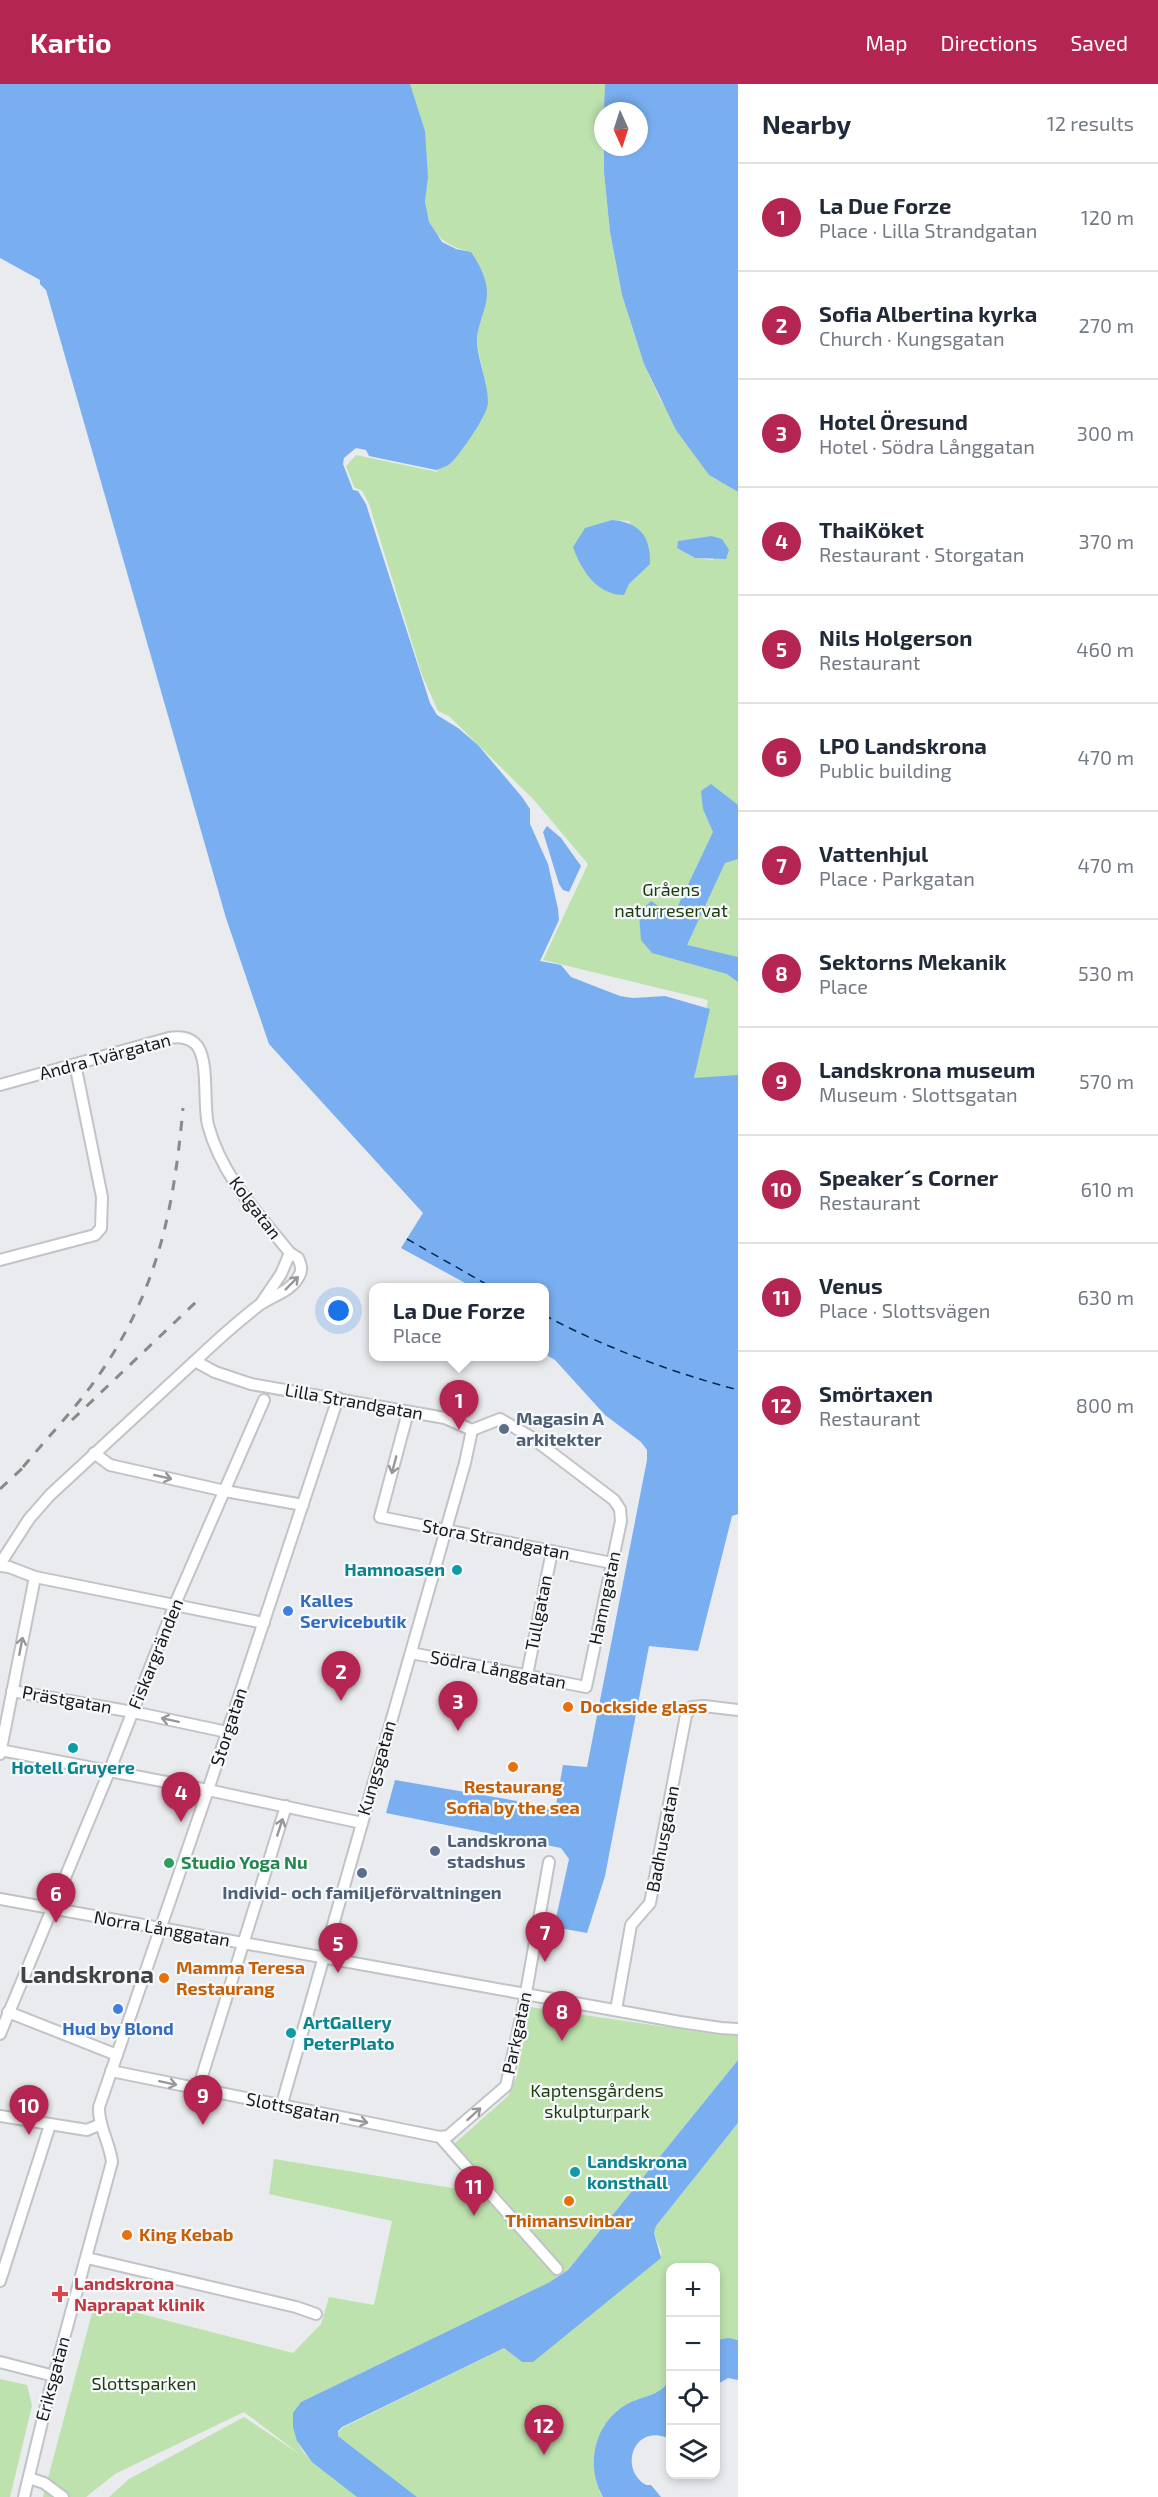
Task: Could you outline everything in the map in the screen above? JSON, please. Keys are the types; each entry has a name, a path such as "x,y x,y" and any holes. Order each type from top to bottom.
{"street":[{"name":"Andra Tvärgatan","path":"0,1085 175,1037 193,1042 201,1056"},
{"name":"Kolgatan","path":"195,1361 261,1304 279,1295 299,1278 300,1263 230,1177 209,1126 201,1056"},
{"path":"0,1260 95,1235 101,1228 102,1197 75,1064"},
{"name":"Kolgatan","path":"261,1304 281,1274 290,1253"},
{"path":"195,1361 50,1495 29,1519 0,1565 35,1577 264,1623"},
{"name":"Lilla Strandgatan","path":"195,1361 215,1372 251,1384 446,1418 472,1430"},
{"name":"Storgatan","path":"100,2124 99,2107 208,1790 338,1398"},
{"name":"Fiskargränden","path":"0,2034 109,1772 175,1604 264,1400"},
{"name":"Stora Strandgatan","path":"408,1412 380,1517 612,1563"},
{"name":"Hamngatan","path":"472,1430 500,1419 513,1425 614,1500 620,1509 621,1521 586,1687"},
{"name":"Kungsgatan","path":"281,2107 465,1463 472,1430"},
{"path":"94,1454 110,1465 225,1491 303,1505"},
{"name":"Tullgatan","path":"527,1675 552,1551"},
{"path":"35,1577 0,1751 208,1790 362,1823"},
{"name":"Södra Långgatan","path":"411,1653 586,1687"},
{"name":"Prästgatan","path":"12,1691 133,1712 227,1732"},
{"name":"Badhusgatan","path":"616,2010 631,1925 650,1903 686,1715 692,1707 738,1710"},
{"path":"198,2089 286,1806"},
{"name":"Parkgatan","path":"440,2137 455,2131 506,2085 526,1994 549,1862"},
{"name":"Norra Långgatan","path":"0,1899 616,2010 738,2029"},
{"path":"8,2012 117,2055"},
{"name":"Slottsgatan","path":"111,2071 281,2107 440,2137"},
{"path":"0,2116 87,2130 100,2124"},
{"name":"Eriksgatan","path":"24,2497 112,2162 111,2150 100,2124"},
{"path":"0,2281 50,2125"},
{"path":"440,2137 557,2269"},
{"path":"87,2258 296,2307 316,2314"},
{"path":"0,2362 54,2376"},
{"path":"29,2478 44,2483 63,2497"}],"green space":[{"name":"Gråens naturreservat","path":"410,84 605,84 605,102 594,102 594,156 604,156 610,232 622,295 644,364 661,401 709,475 738,492 738,1079 691,1083 708,1000 543,960 588,864 534,800 449,716 438,711 422,675 369,504 362,491 354,487 346,466 356,455 438,472 436,470 451,463 465,446 472,432 486,385 477,345 478,325 487,294 471,252 445,242 433,230 429,222 425,203 428,178","holes":["612,520 629,521 650,563 629,584 585,529","711,536 713,560 695,558 677,548 678,541"]},
{"path":"530,2007 714,2034 738,2033 738,2060 568,2270 551,2282 301,2402 297,2441 304,2453 357,2497 109,2497 129,2479 244,2417 301,2455 244,2412 115,2474 86,2497 43,2497 95,2302 293,2353 321,2324 329,2297 374,2305 392,2221 269,2194 274,2159 495,2195 454,2144 508,2096 517,2076"},
{"path":"738,2123 738,2339 720,2340 720,2263 666,2263 666,2385 659,2393 629,2403 618,2410 603,2427 599,2491 603,2497 417,2497 338,2436 342,2428 504,2348 522,2362 662,2254 654,2233 656,2226"},
{"path":"0,2379 27,2385 32,2406 10,2497 0,2497"}],"water":[{"path":"0,84 410,84 425,131 428,177 425,202 429,222 442,242 456,249 471,252 484,278 487,295 477,344 488,403 484,416 452,462 436,470 369,456 366,450 356,448 344,458 343,464 353,490 358,491 366,504 430,703 437,715 458,728 478,745 530,809 530,824 548,864 559,920 540,961 561,965 571,977 620,996 633,998 665,996 710,1009 694,1078 738,1075 738,1514 732,1516 698,1651 649,1646 605,1876 587,1933 554,1927 569,1859 561,1848 386,1813 395,1780 529,1803 530,1806 555,1810 563,1765 587,1767 647,1460 647,1450 641,1442 605,1415 555,1360 549,1356 549,1283 465,1283 401,1248 423,1213 269,1044 226,918 46,290 40,284 40,280 0,258"},
{"path":"605,84 738,84 738,492 709,475 676,430 644,364 622,295 610,232 604,156 648,156 648,102 604,102"},
{"path":"612,520 629,524 642,532 650,554 650,564 629,584 624,595 606,591 591,580 573,547 585,528"},
{"path":"711,536 722,539 729,550 726,559 695,558 677,548 678,541"},
{"path":"711,784 738,805 738,859 725,863 687,945 738,957 738,982 727,974 652,953 641,940 639,913 651,901 664,910 676,910 713,832 703,809 701,791"},
{"path":"547,826 561,838 581,866 569,892 563,890 559,884 543,832"},
{"path":"738,2060 738,2123 656,2226 654,2233 661,2258 533,2362 522,2362 504,2348 338,2431 338,2436 417,2497 357,2497 312,2462 297,2441 293,2427 293,2413 301,2402 550,2282 568,2270"},
{"path":"720,2339 738,2340 738,2380 728,2378 720,2383"},
{"path":"665,2386 666,2436 654,2435 645,2438 633,2451 632,2460 633,2469 638,2478 646,2485 651,2485 661,2497 603,2497 598,2485 594,2459 600,2433 616,2412 627,2404 656,2393"}],"ferry route":[{"path":"407,1239 484,1283"},
{"path":"549,1317 639,1358 738,1390"}],"railway":[{"path":"23,1467 99,1375 136,1311 160,1247 168,1214 183,1108"},
{"path":"72,1420 196,1302"},
{"path":"0,1489 29,1462"}],"place":[{"name":"Magasin A arkitekter","path":"504,1429"},
{"name":"La Due Forze","path":"459,1430"},
{"name":"Hamnoasen","path":"457,1570"},
{"name":"Kalles Servicebutik","path":"288,1611"},
{"name":"Sofia Albertina kyrka","path":"341,1701"},
{"name":"Dockside glass","path":"568,1707"},
{"name":"Hotel Öresund","path":"458,1731"},
{"name":"Hotell Gruyere","path":"73,1748"},
{"name":"Restaurang Sofia by the sea","path":"513,1767"},
{"name":"ThaiKöket","path":"181,1822"},
{"name":"Landskrona stadshus","path":"435,1851"},
{"name":"Studio Yoga Nu","path":"169,1863"},
{"name":"Individ- och familjeförvaltningen","path":"362,1873"},
{"name":"LPO Landskrona","path":"56,1923"},
{"name":"Vattenhjul","path":"545,1962"},
{"name":"Nils Holgerson","path":"338,1973"},
{"name":"Mamma Teresa Restaurang","path":"164,1978"},
{"name":"Hud by Blond","path":"118,2009"},
{"name":"ArtGallery PeterPlato","path":"291,2033"},
{"name":"Sektorns Mekanik","path":"562,2041"},
{"name":"Landskrona museum","path":"203,2125"},
{"name":"Speaker´s Corner","path":"29,2135"},
{"name":"Landskrona konsthall","path":"575,2172"},
{"name":"Thimansvinbar","path":"569,2201"},
{"name":"Venus","path":"474,2216"},
{"name":"King Kebab","path":"127,2235"},
{"name":"Landskrona Naprapat klinik","path":"60,2294"},
{"name":"Smörtaxen","path":"544,2455"}],"district":[{"name":"Landskrona","path":"87,1975"}],"park label":[{"name":"Kaptensgårdens skulpturpark","path":"597,2101"},
{"name":"Slottsparken","path":"144,2384"}]}
